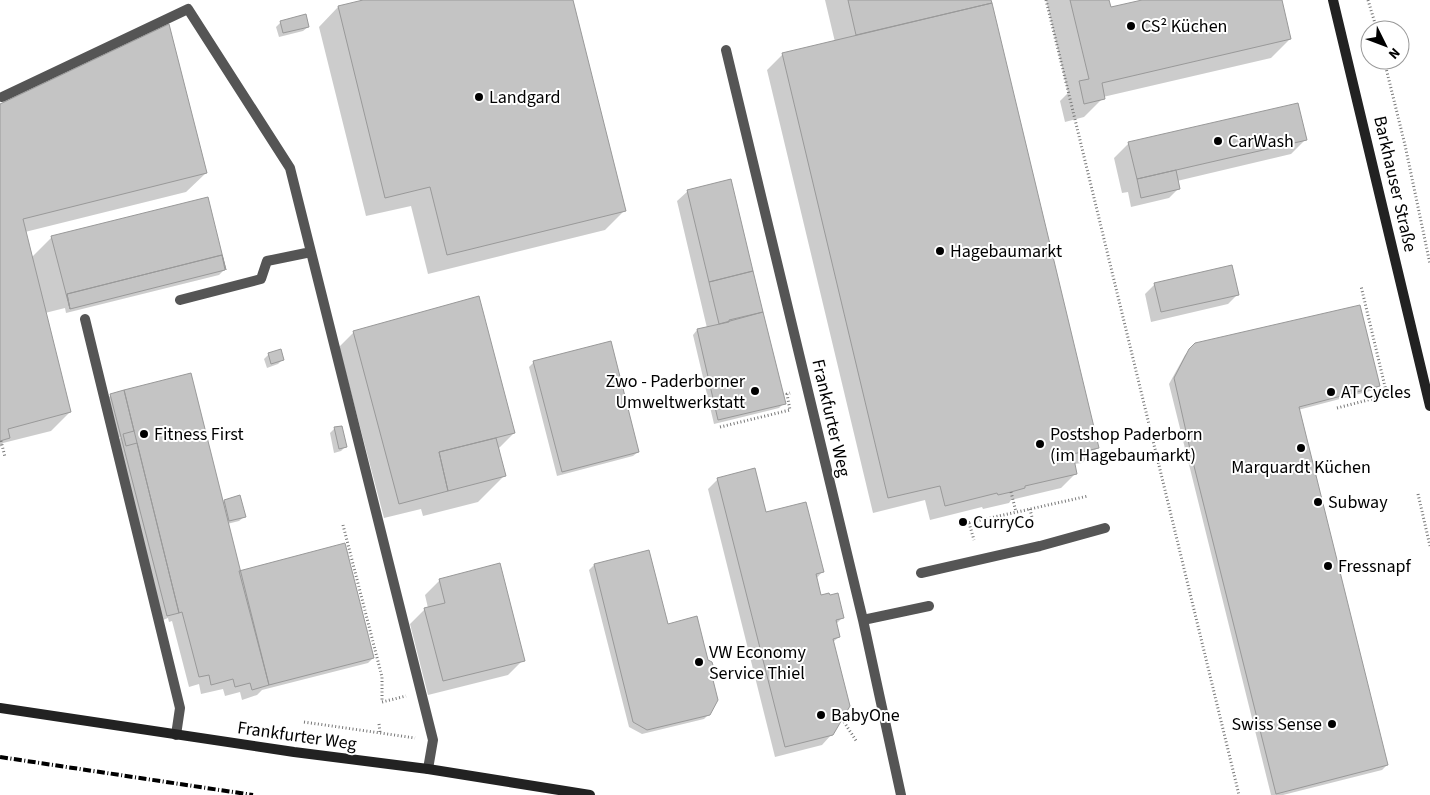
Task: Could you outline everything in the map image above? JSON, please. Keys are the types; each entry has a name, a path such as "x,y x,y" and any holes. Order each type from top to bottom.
{"main road":[{"name":"Barkhauser Straße","path":"1333,0 1430,406"},
{"name":"Frankfurter Weg","path":"0,708 294,752 428,769 590,795"}],"lane":[{"path":"2,96 188,9 290,168 433,740 428,769"},
{"name":"Frankfurter Weg","path":"726,50 862,620 901,795"},
{"path":"180,300 261,280 267,261 311,252"},
{"path":"85,320 180,708 176,735"},
{"path":"921,573 1040,546 1105,528"},
{"path":"862,620 929,606"}],"path":[{"path":"1046,0 1239,795"},
{"path":"1368,0 1374,20"},
{"path":"1386,70 1405,145 1430,264"},
{"path":"1337,408 1387,395 1361,286"},
{"path":"720,427 790,410 788,399"},
{"path":"1,440 5,457"},
{"path":"1011,492 1016,512"},
{"path":"1418,494 1430,546"},
{"path":"959,525 1088,496"},
{"path":"1030,509 1034,526"},
{"path":"969,523 974,540"},
{"path":"343,525 382,677 382,702 394,699"},
{"path":"842,719 857,742"},
{"path":"304,722 433,740"},
{"path":"379,724 380,733"}],"building":[{"name":"Landgard","path":"363,0 573,0 626,211 447,255 430,187 385,198 338,6"},
{"path":"848,0 991,0 992,3 856,35"},
{"path":"1070,0 1109,0 1111,7 1142,0 1282,0 1291,39 1102,83 1105,99 1084,104 1079,81 1089,79"},
{"name":"Hagebaumarkt","path":"992,3 1099,448 1073,454 1077,474 1025,486 1025,488 1011,492 998,495 997,493 945,506 940,486 888,498 782,53"},
{"path":"306,14 309,27 283,33 280,21"},
{"path":"169,24 207,173 23,219 71,412 8,429 10,438 0,441 0,104"},
{"name":"CarWash","path":"1298,103 1307,140 1137,179 1128,142"},
{"path":"1176,170 1180,189 1141,198 1137,179"},
{"path":"731,179 753,271 709,282 687,190"},
{"path":"208,197 226,270 222,255 67,294 70,309 51,236"},
{"path":"222,255 225,270 70,309 67,294"},
{"path":"1232,265 1239,295 1161,312 1154,283"},
{"path":"753,271 763,312 719,324 709,282"},
{"path":"479,296 515,433 439,452 448,491 399,504 353,331"},
{"path":"1360,305 1380,386 1299,407 1388,765 1276,794 1192,458 1174,378 1189,349 1195,343"},
{"path":"763,312 786,404 718,420 697,329"},
{"path":"611,341 639,452 562,472 533,361"},
{"path":"281,349 284,360 271,364 268,353"},
{"path":"191,373 269,685 252,690 250,683 235,687 233,679 211,685 209,675 199,677 182,612 179,613 137,443 126,446 123,434 134,431 124,390"},
{"path":"124,390 179,613 167,616 110,394"},
{"path":"342,426 347,447 339,449 334,427"},
{"path":"496,438 506,476 448,491 439,452"},
{"path":"755,468 766,512 806,502 824,572 816,574 821,595 838,593 844,618 836,620 840,637 833,639 850,706 833,735 785,747 717,478"},
{"path":"240,495 246,517 229,521 224,500"},
{"path":"345,543 374,658 269,685 239,571"},
{"path":"649,550 668,624 697,616 708,660 712,662 715,672 712,676 718,700 710,715 647,730 633,722 594,564"},
{"path":"500,563 525,661 443,681 424,608 445,603 439,579"}],"railway":[{"path":"0,757 253,795"}],"place":[{"name":"CS² Küchen","path":"1131,26"},
{"name":"Landgard","path":"479,97"},
{"name":"CarWash","path":"1218,141"},
{"name":"Hagebaumarkt","path":"940,251"},
{"name":"Zwo - Paderborner Umweltwerkstatt","path":"755,391"},
{"name":"AT Cycles","path":"1331,392"},
{"name":"Fitness First","path":"144,434"},
{"name":"Postshop Paderborn (im Hagebaumarkt)","path":"1040,444"},
{"name":"Marquardt Küchen","path":"1301,448"},
{"name":"Subway","path":"1318,502"},
{"name":"CurryCo","path":"963,522"},
{"name":"Fressnapf","path":"1328,566"},
{"name":"VW Economy Service Thiel","path":"699,662"},
{"name":"BabyOne","path":"821,715"},
{"name":"Swiss Sense","path":"1332,724"}]}
